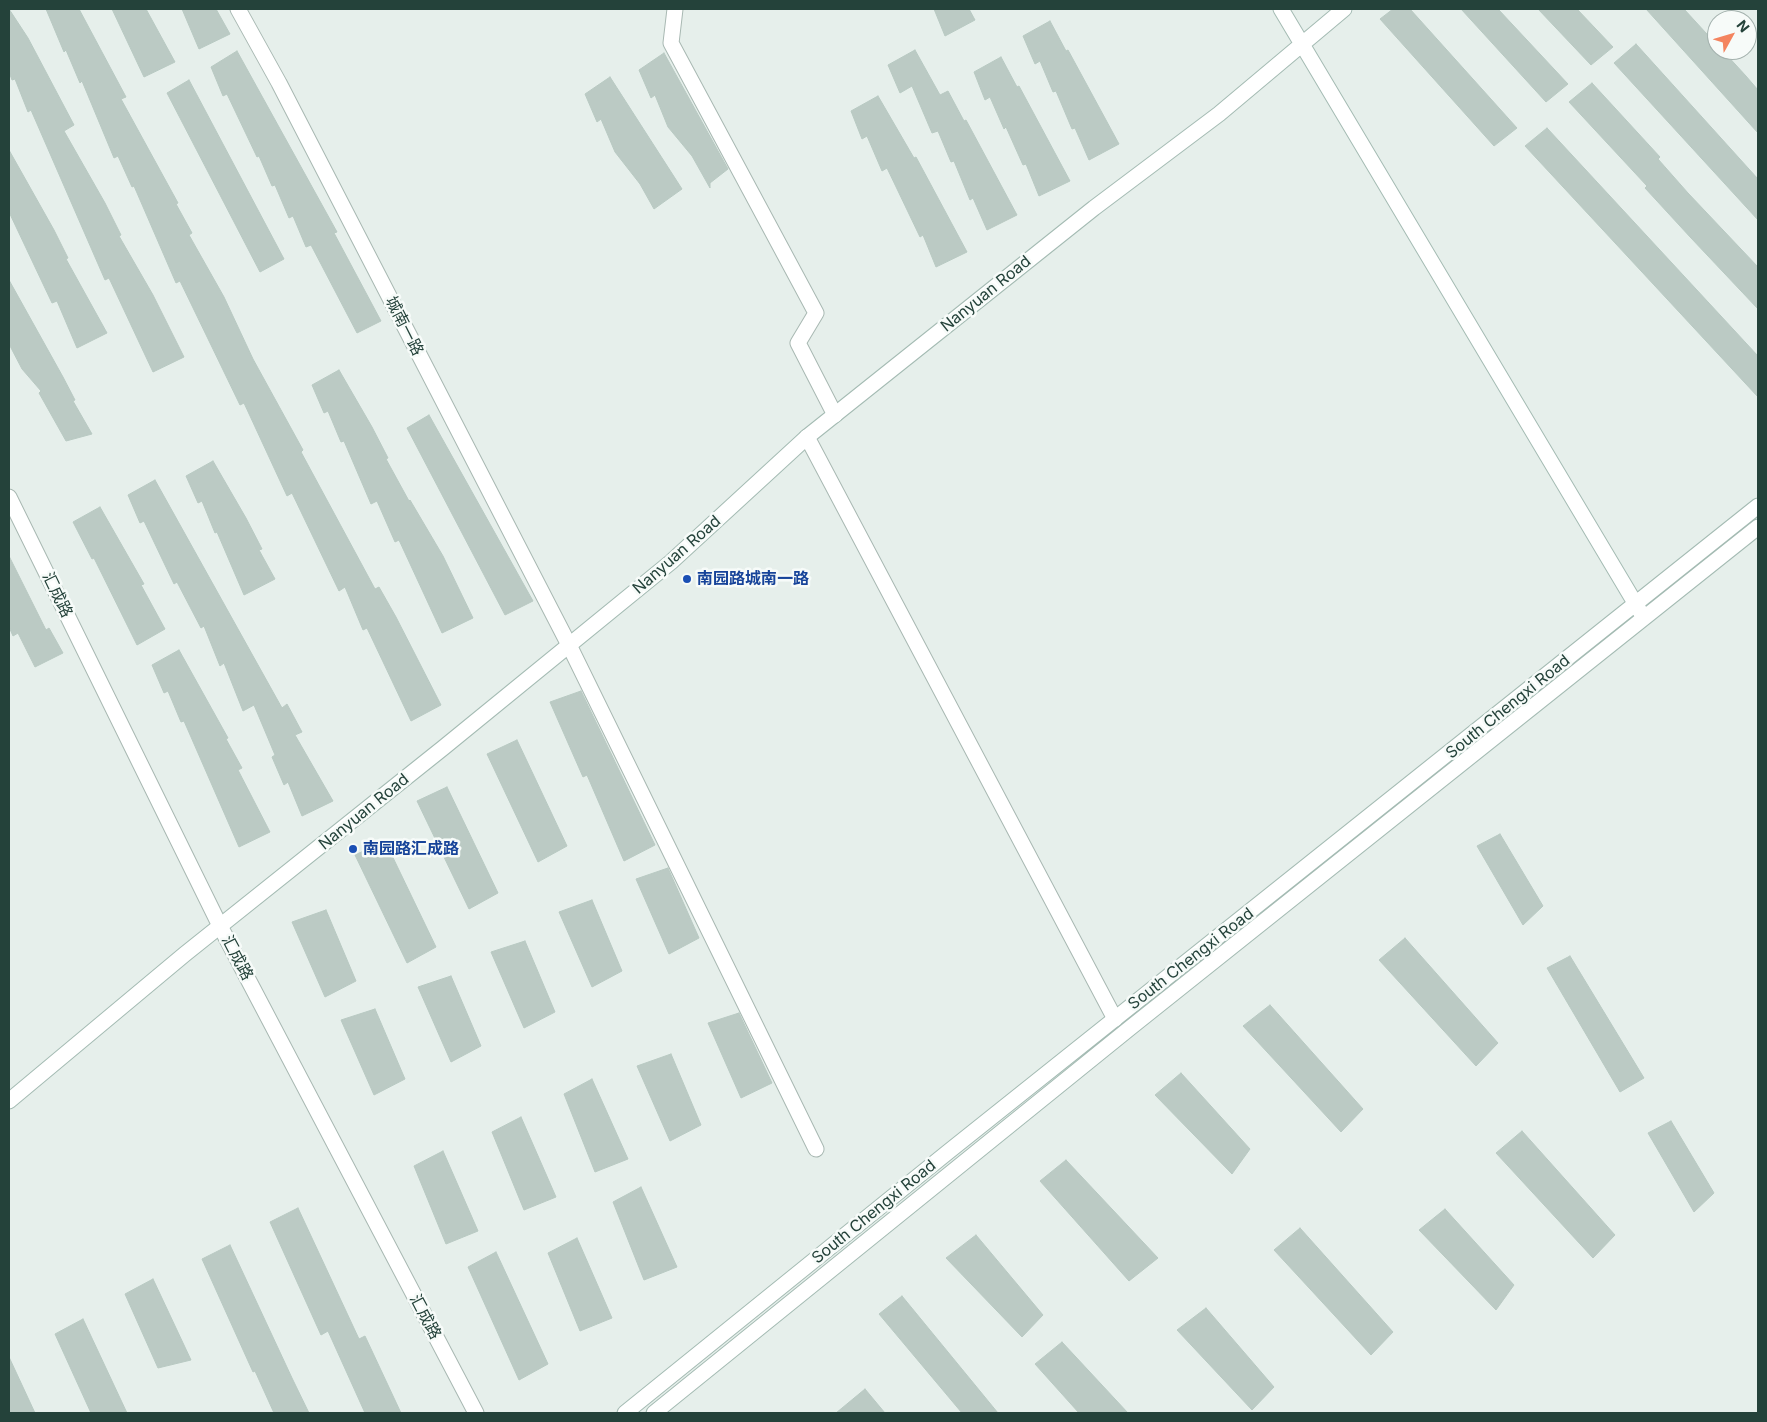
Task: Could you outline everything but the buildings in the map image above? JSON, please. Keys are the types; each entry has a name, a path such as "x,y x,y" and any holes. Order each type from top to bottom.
{"street":[{"name":"城南一路","path":"238,9 568,645 816,1149"},
{"path":"675,9 671,43 816,313 798,343 835,415"},
{"path":"1281,9 1644,618"},
{"name":"Nanyuan Road","path":"9,1101 220,926 443,748 671,562 807,437 1094,208 1220,114 1344,9"},
{"path":"807,437 1115,1019"},
{"name":"汇成路","path":"9,497 220,926 476,1413"},
{"name":"South Chengxi Road","path":"624,1413 1758,506"},
{"name":"South Chengxi Road","path":"654,1413 1130,1028 1758,527"}],"place":[{"name":"南园路城南一路","path":"687,579"},
{"name":"南园路汇成路","path":"353,849"}]}
